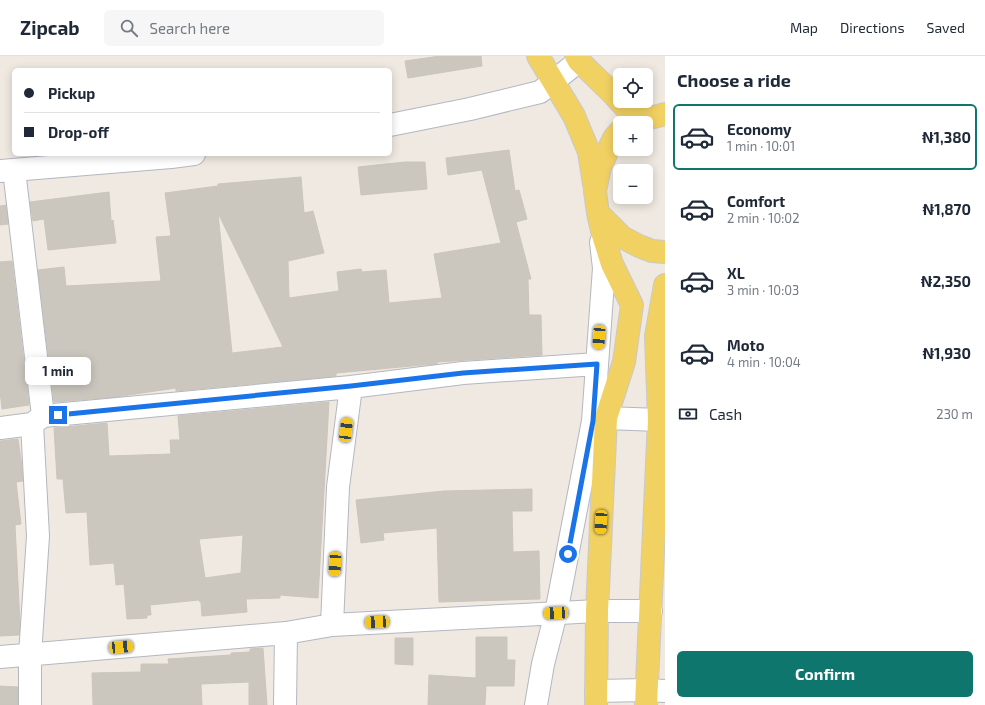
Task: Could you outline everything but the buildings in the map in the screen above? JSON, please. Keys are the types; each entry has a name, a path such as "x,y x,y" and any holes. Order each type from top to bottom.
{"main road":[{"path":"538,56 574,116 589,152 598,213 612,264 632,305 624,362 606,418 597,611 596,698"},
{"path":"578,58 612,93 641,116"},
{"path":"595,191 600,167 613,140"},
{"path":"598,213 622,236 639,246 652,251 665,252"},
{"path":"653,695 651,611 662,422 656,336 665,285"}],"street":[{"path":"392,125 470,109 540,92 554,82 578,58"},
{"path":"30,705 30,655 38,536 38,420 7,171 179,156"},
{"path":"536,705 542,664 556,613 593,421 604,268 598,213"},
{"path":"0,428 38,420 463,373 597,364"},
{"path":"332,625 338,487 351,386"},
{"path":"606,418 662,422"},
{"path":"0,657 286,633 332,625 597,611 651,611"},
{"path":"285,705 286,633"},
{"path":"596,698 653,695"}],"route":[{"path":"58,415 351,386 463,373 597,364 593,421 568,554"}]}
